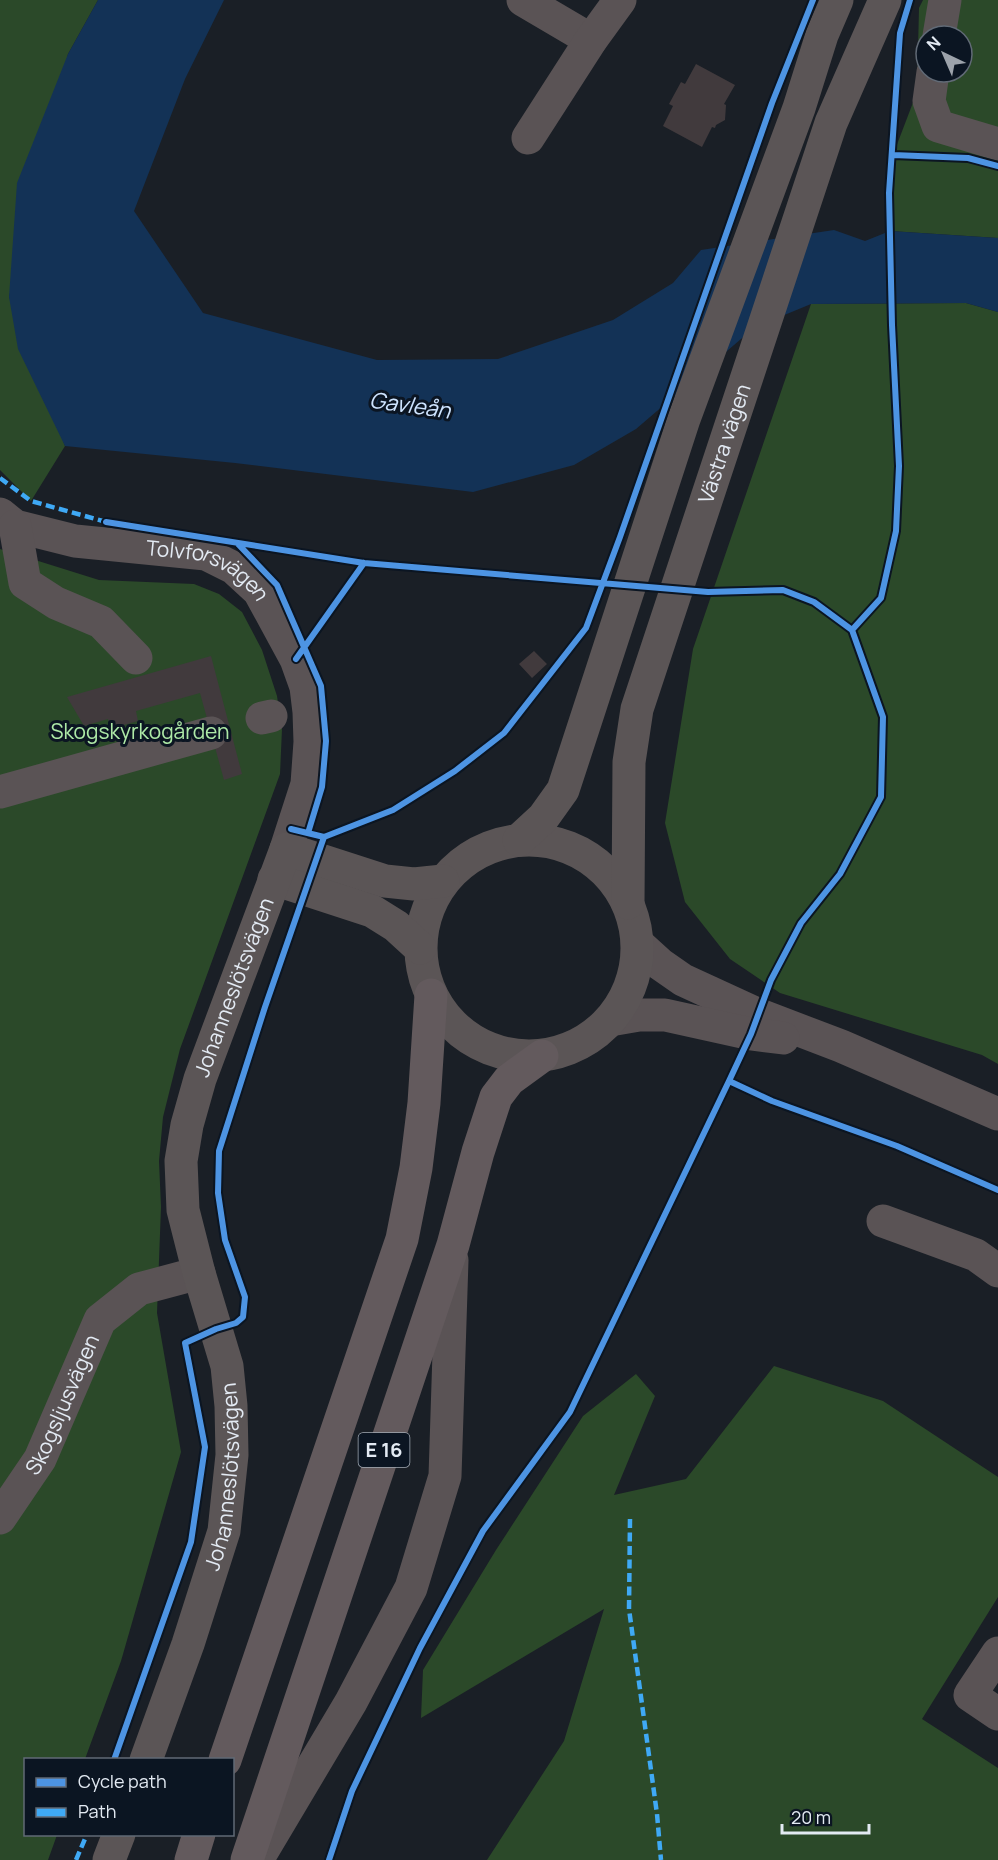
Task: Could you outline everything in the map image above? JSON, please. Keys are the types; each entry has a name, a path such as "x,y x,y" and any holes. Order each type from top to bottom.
{"highway":[{"path":"226,1758 402,1239 424,1103 431,995"},
{"name":"E 16","path":"247,1860 453,1245 478,1152 496,1097 509,1080 542,1056"},
{"path":"191,1860 198,1836"}],"main road":[{"name":"Västra vägen","path":"519,840 543,818 563,790 684,419 799,108 822,35 837,0"},
{"name":"Västra vägen","path":"628,903 629,762 637,709 831,123 885,0"},
{"path":"519,840 546,840 572,848 595,861 614,880 628,903 635,923 638,944 637,964 632,985 623,1003 610,1020 591,1037 576,1046 542,1056 515,1056 489,1049 465,1036 446,1018 431,995 423,972 420,948 423,924 431,902 443,881 459,865 477,853 497,844 519,840"},
{"path":"286,849 385,881 414,884 443,881"},
{"name":"Johanneslötsvägen","path":"147,1758 188,1644 224,1531 232,1455 227,1366 199,1274 183,1210 181,1161 187,1125 200,1079 286,849"},
{"name":"Johanneslötsvägen","path":"274,879 372,911 396,926 420,948"},
{"path":"109,1860 118,1836"}],"street":[{"path":"523,0 591,40"},
{"path":"528,138 591,40 620,0"},
{"path":"941,24 945,0"},
{"path":"931,84 929,101 938,126 998,144"},
{"path":"8,520 25,583 56,603 101,622 136,658"},
{"name":"Tolvforsvägen","path":"8,520 75,541 206,554 234,568 259,591 296,659 306,687 309,712 310,742 307,784 286,849"},
{"path":"0,792 211,733"},
{"path":"638,944 660,964 683,980 757,1014 841,1046 998,1114"},
{"path":"610,1020 639,1015 665,1015 751,1034 841,1046"},
{"path":"884,1221 976,1255 998,1271"},
{"path":"256,1860 351,1702 411,1588 445,1476 453,1245"},
{"name":"Skogsljusvägen","path":"0,1518 40,1458 100,1320 139,1289 199,1274"},
{"path":"998,1653 970,1695 998,1714"}],"green space":[{"path":"0,0 98,0 68,54 9,297 65,446 31,501 0,470"},
{"path":"923,0 998,0 998,238 890,231 893,155 917,92 917,84 974,84 974,24 919,24 919,8"},
{"path":"966,303 998,312 998,1064 982,1055 780,993 730,959 685,902 665,823 693,649 811,304"},
{"name":"Skogskyrkogården","path":"0,549 99,580 194,584 219,594 242,612 262,650 277,696 282,729 280,774 180,1049 163,1117 159,1161 161,1207 157,1313 181,1452 121,1661 85,1758 24,1758 24,1836 57,1836 48,1860 0,1860"},
{"path":"774,1366 883,1401 998,1477 998,1597 922,1719 998,1768 998,1860 487,1860 564,1741 604,1609 421,1718 423,1670 496,1550 583,1416 636,1374 655,1396 614,1495 686,1479"}],"water":[{"name":"Gavleån","path":"98,0 224,0 185,79 134,211 203,313 377,360 498,359 613,320 673,283 701,250 834,230 865,241 890,231 998,238 998,312 966,303 811,304 755,327 636,429 574,465 473,492 235,463 65,446 18,349 9,297 17,183 68,54"}],"building":[{"path":"696,64 735,85 724,104 726,105 725,120 715,128 712,127 702,147 663,126 673,106 669,104 681,82 685,84"},
{"path":"534,651 547,664 532,678 519,664"},
{"path":"211,656 242,774 224,780 200,693 136,711 138,721 110,729 108,719 84,726 67,697"}],"marked path":[{"path":"0,478 31,501 110,523"},
{"path":"630,1519 629,1609 657,1814 661,1860"},
{"path":"76,1860 86,1836"}],"cycle path":[{"path":"291,829 324,837 393,810 455,771 504,733 586,628 772,103 813,0"},
{"path":"852,630 881,598 896,531 899,466 892,325 889,193 900,33 910,0"},
{"path":"893,155 968,158 998,166"},
{"path":"106,522 364,563 708,592 783,590 814,602 852,630 883,717 881,797 840,874 801,923 771,980 751,1034 570,1412 483,1531 420,1648 352,1791 329,1860"},
{"path":"238,544 277,585 321,686 326,741 322,787 308,833"},
{"path":"296,659 364,563"},
{"path":"115,1758 191,1542 205,1447 185,1343 236,1323 243,1317 245,1297 225,1240 218,1193 219,1151 265,1007 324,837"},
{"path":"729,1081 772,1101 897,1146 998,1190"}]}
